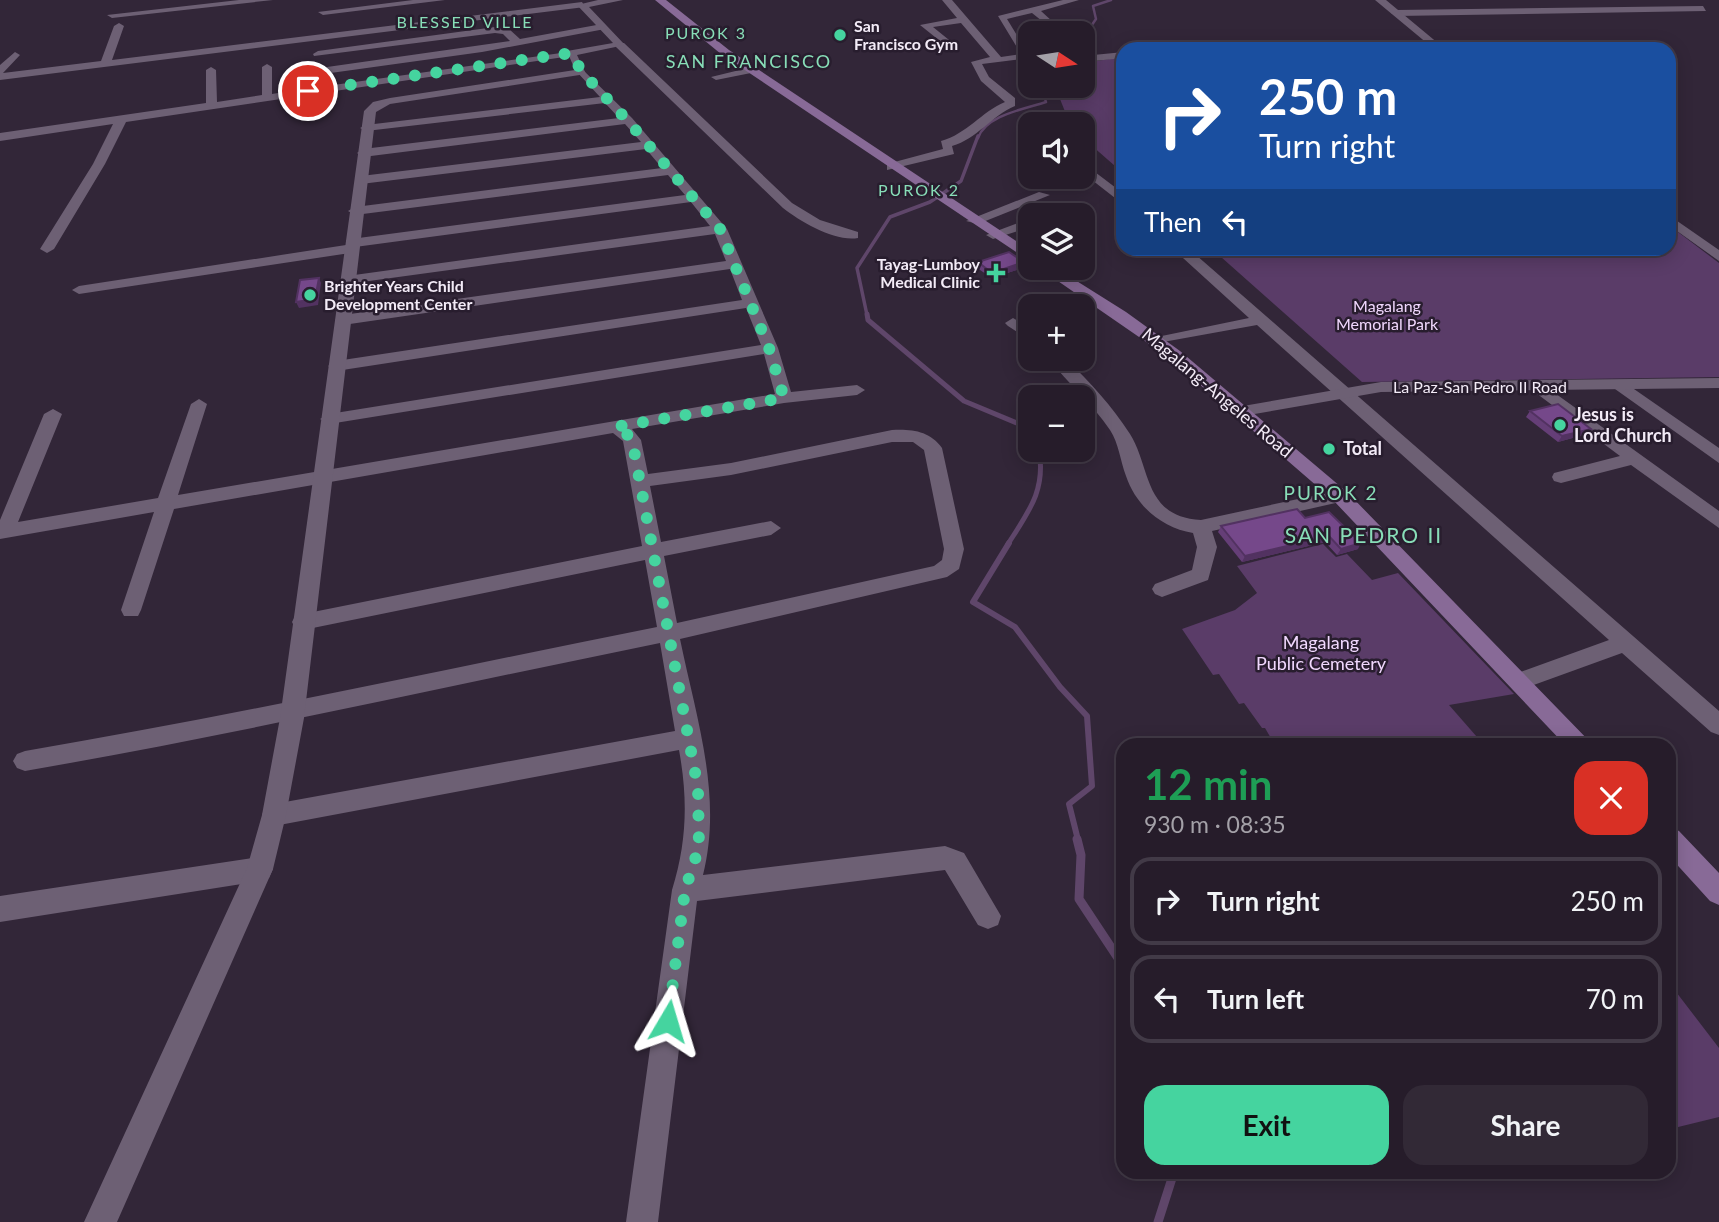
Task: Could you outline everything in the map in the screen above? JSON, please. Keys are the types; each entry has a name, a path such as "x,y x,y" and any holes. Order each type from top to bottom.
{"main road":[{"path":"660,0 752,70 941,201 1018,250"},
{"name":"Magalang-Angeles Road","path":"1064,280 1158,341 1340,496 1573,738"},
{"path":"1676,845 1719,892"}],"street":[{"path":"134,0 118,15 268,0"},
{"path":"324,38 323,7 440,0"},
{"path":"5,66 105,64 324,38 472,13 618,0"},
{"path":"947,0 995,60"},
{"path":"891,167 950,151 945,144 966,139 995,110 1011,104 1011,100 985,79 976,62 1026,58 1000,19 1074,0"},
{"path":"1380,0 1431,42"},
{"path":"585,3 602,27 768,185 788,209 813,222 853,235"},
{"path":"1396,13 1703,9"},
{"path":"1035,11 1047,21"},
{"path":"950,46 925,25 965,20"},
{"path":"105,64 119,26"},
{"path":"308,91 301,79 306,73 602,27"},
{"path":"318,54 495,30 506,31 525,60"},
{"path":"100,1222 260,869 274,815 293,708 321,478 344,320 350,246 370,111 377,104 577,62 620,45"},
{"path":"1096,58 1116,56"},
{"path":"0,137 525,60 577,62 720,229 769,348 784,398"},
{"path":"267,67 267,97"},
{"path":"211,70 212,105"},
{"path":"716,77 752,70"},
{"path":"366,128 608,99"},
{"path":"47,249 99,164 122,118"},
{"path":"363,153 628,121"},
{"path":"361,180 649,145"},
{"path":"355,211 670,171"},
{"path":"1095,177 1116,194"},
{"path":"972,221 1044,195"},
{"path":"79,290 350,246 694,198"},
{"path":"1676,225 1719,257"},
{"path":"993,235 1018,226"},
{"path":"347,280 720,229"},
{"path":"1188,256 1719,725"},
{"path":"344,320 736,264"},
{"path":"336,366 750,303"},
{"path":"1158,341 1261,320"},
{"path":"1013,323 1018,327"},
{"path":"329,419 769,348"},
{"path":"1068,371 1101,405 1125,440 1134,475 1145,494 1169,518 1181,525 1201,527 1340,496"},
{"name":"La Paz-San Pedro II Road","path":"1243,411 1341,392 1407,387 1719,383"},
{"path":"1538,386 1719,520"},
{"path":"1621,386 1719,457"},
{"path":"2,532 784,398 857,390"},
{"path":"131,610 199,404"},
{"path":"2,532 53,414"},
{"path":"615,427 624,431 632,440 698,788 699,847 685,890 642,1222"},
{"path":"26,761 221,727 293,708 670,632 948,569 954,549 933,448 922,437 892,436 731,469 639,481"},
{"path":"1561,477 1634,458"},
{"path":"1162,589 1201,575 1207,547 1201,527"},
{"path":"303,622 771,528"},
{"path":"1520,681 1628,642"},
{"path":"274,815 689,738"},
{"path":"685,890 945,858 955,862 988,916"},
{"path":"0,909 260,869"}],"green space":[{"path":"1116,58 1116,167 1095,148 1095,112 1065,112 1060,98 1096,98 1096,61"},
{"name":"Magalang Memorial Park","path":"1676,231 1719,263 1719,377 1362,382 1220,256 1676,256"},
{"name":"Magalang Public Cemetery","path":"1323,544 1336,557 1347,554 1372,580 1398,573 1514,694 1449,705 1478,738 1271,738 1244,703 1239,704 1219,674 1213,675 1182,629 1235,610 1257,593 1237,566"},
{"path":"1676,992 1719,1048 1719,1117 1676,1128"}],"building":[{"path":"1009,252 1018,258 1018,264 992,273 978,262"},
{"path":"319,278 315,299 296,302 300,280"},
{"name":"Jesus is Lord Church","path":"1558,404 1591,429 1562,436 1530,411"},
{"path":"1297,509 1305,518 1329,512 1361,543 1341,549 1329,536 1245,556 1221,526"}],"waterway":[{"path":"1095,21 1093,6 1111,0"},
{"path":"978,138 982,130 997,118 1046,102 1045,98"},
{"path":"867,315 857,268 890,217 930,202 961,181 978,136"},
{"path":"867,314 868,320 964,401 1018,424"},
{"path":"1008,544 1034,500 1041,462"},
{"path":"1009,543 973,602 1015,627 1060,687 1087,716 1092,786 1069,804 1078,840"},
{"path":"1077,839 1081,855 1079,899 1116,955"},
{"path":"1158,1222 1172,1179"}],"place":[{"name":"San Francisco Gym","path":"840,35"},
{"name":"Tayag-Lumboy Medical Clinic","path":"996,273"},
{"name":"Brighter Years Child Development Center","path":"310,295"},
{"name":"Jesus is Lord Church","path":"1560,425"},
{"name":"Total","path":"1329,449"}],"district":[{"name":"BLESSED VILLE","path":"465,22"},
{"name":"PUROK 3","path":"706,33"},
{"name":"SAN FRANCISCO","path":"749,62"},
{"name":"PUROK 2","path":"919,190"},
{"name":"PUROK 2","path":"1331,493"},
{"name":"SAN PEDRO II","path":"1364,536"}],"route":[{"path":"308,91 571,53 582,72 628,121 720,229 769,348 784,398 615,427 624,431 632,440 698,788 699,847 685,890 668,1021"}]}
